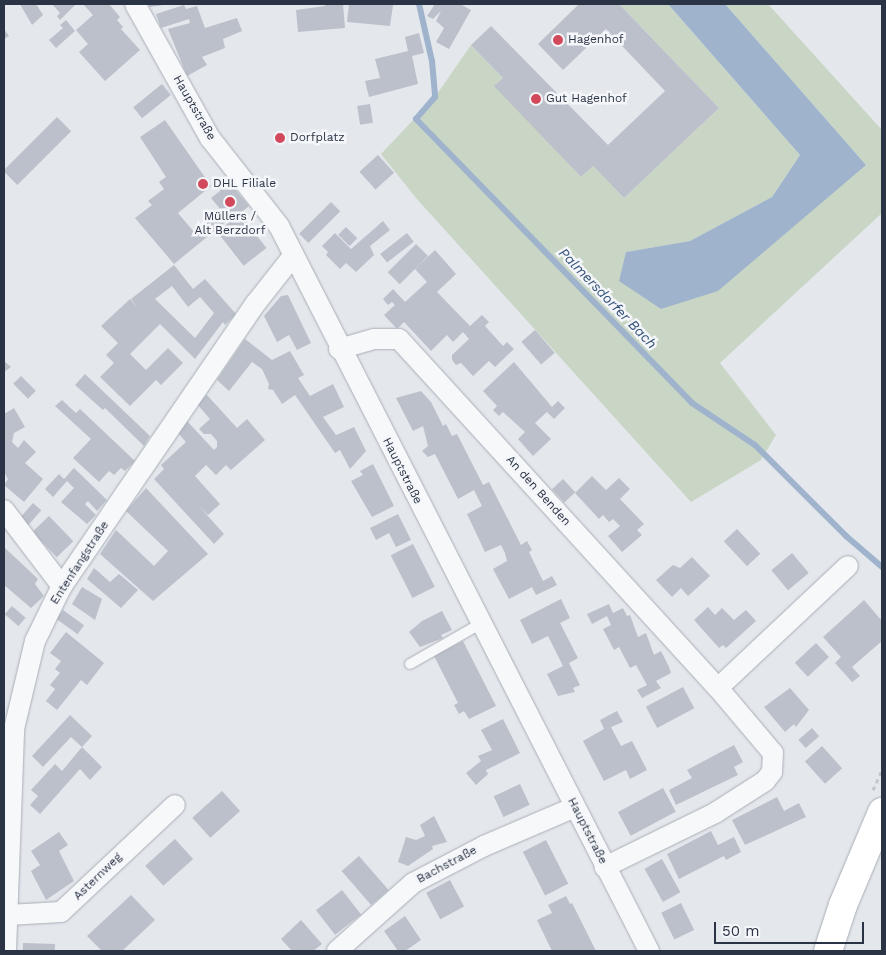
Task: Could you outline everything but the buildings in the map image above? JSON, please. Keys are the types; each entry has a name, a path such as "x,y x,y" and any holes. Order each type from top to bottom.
{"main road":[{"path":"828,951 846,896 882,812"}],"street":[{"name":"Hauptstraße","path":"135,4 210,138 264,204 293,256 649,951"},
{"name":"Entenfangstraße","path":"6,951 14,729 18,701 35,641 62,586 256,303 293,256"},
{"name":"An den Benden","path":"339,349 374,339 400,339 718,688 773,753 772,772 766,781 715,813 605,867"},
{"path":"4,510 62,586"},
{"path":"718,688 848,566"},
{"name":"Asternweg","path":"8,914 61,912 175,805"},
{"name":"Bachstraße","path":"337,951 413,883 484,846 575,807"}],"lane":[{"path":"410,664 480,624"}],"green space":[{"path":"619,4 668,4 800,155 772,197 690,241 626,252 620,281 866,165 725,4 768,4 882,130 882,213 720,363 776,435 761,460 691,502 416,198 381,154 435,97 471,45 503,78 495,86 581,177 593,166 624,198 719,108"}],"water":[{"path":"668,4 725,4 866,165 718,291 661,309 619,281 626,252 690,241 772,197 800,155"}],"waterway":[{"name":"Palmersdorfer Bach","path":"419,4 432,61 435,97 416,119 692,403 755,445 846,536 882,567"}],"place":[{"name":"Hagenhof","path":"558,40"},
{"name":"Gut Hagenhof","path":"536,99"},
{"name":"Dorfplatz","path":"280,138"},
{"name":"DHL Filiale","path":"203,184"},
{"name":"Müllers / Alt Berzdorf","path":"230,202"}]}
